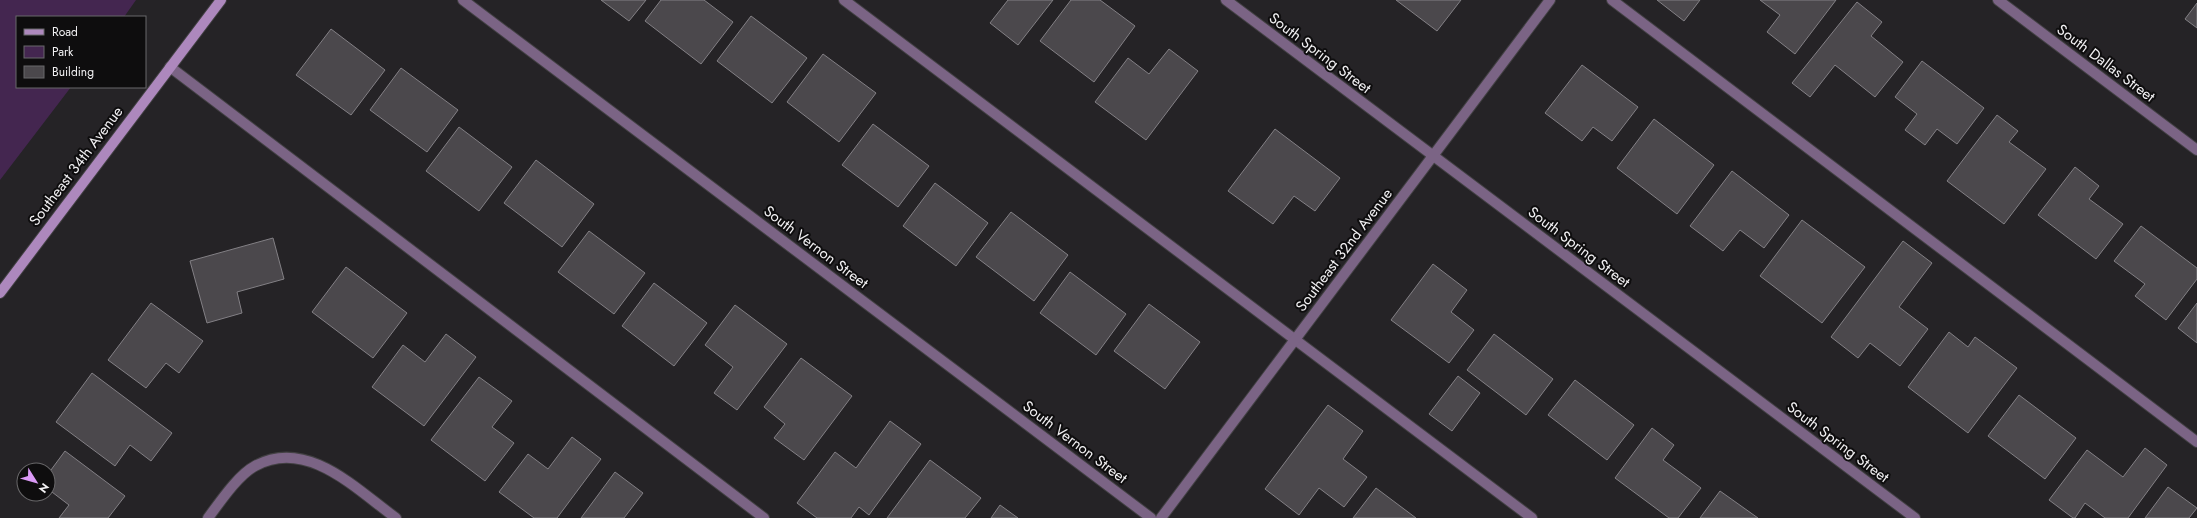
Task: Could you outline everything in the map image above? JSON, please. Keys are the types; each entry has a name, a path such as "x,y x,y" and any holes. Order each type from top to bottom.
{"main road":[{"name":"Southeast 34th Avenue","path":"0,293 221,0"}],"street":[{"name":"South Vernon Street","path":"463,0 1151,518"},
{"path":"844,0 1532,518"},
{"name":"South Spring Street","path":"1226,0 1915,518"},
{"name":"Southeast 32nd Avenue","path":"1161,518 1550,0"},
{"path":"1612,0 2197,442"},
{"name":"South Dallas Street","path":"1998,0 2197,150"},
{"path":"170,67 764,518"},
{"path":"208,518 229,490 255,466 283,457 306,459 330,470 396,518"}],"green space":[{"path":"0,0 136,0 125,16 16,16 16,88 70,88 0,180"}],"building":[{"path":"601,0 646,0 629,21"},
{"path":"661,0 704,0 733,22 701,64 645,21"},
{"path":"1008,0 1053,0 1018,45 990,23"},
{"path":"1071,0 1100,0 1135,26 1094,82 1040,41"},
{"path":"1396,0 1461,0 1437,31"},
{"path":"1657,0 1700,0 1684,21"},
{"path":"1760,0 1836,0 1795,54 1767,32 1780,15"},
{"path":"1857,2 1882,22 1871,36 1903,62 1875,97 1835,65 1810,97 1792,83"},
{"path":"2197,3 2197,28 2185,19"},
{"path":"751,16 807,58 772,103 717,61"},
{"path":"331,29 385,70 351,115 296,75"},
{"path":"1169,49 1198,71 1146,140 1095,102 1128,58 1149,74"},
{"path":"823,54 876,93 839,142 787,102"},
{"path":"1922,61 1984,108 1957,144 1937,129 1925,145 1905,130 1917,114 1895,97"},
{"path":"1582,65 1638,107 1612,141 1593,127 1582,141 1545,113"},
{"path":"401,68 458,110 427,152 370,110"},
{"path":"1997,115 2018,131 2009,142 2046,169 2004,224 1947,181"},
{"path":"1654,119 1714,165 1677,214 1617,168"},
{"path":"873,124 929,166 898,207 842,165"},
{"path":"459,127 512,167 479,211 426,171"},
{"path":"1275,129 1340,178 1315,211 1294,196 1273,224 1228,191"},
{"path":"536,160 594,204 562,247 504,203"},
{"path":"2075,167 2099,186 2089,199 2123,224 2096,259 2038,215"},
{"path":"1732,171 1789,215 1764,248 1740,230 1723,251 1690,226"},
{"path":"935,183 988,223 956,266 903,226"},
{"path":"1011,212 1068,255 1034,301 976,257"},
{"path":"1802,220 1865,267 1822,323 1760,276"},
{"path":"2141,226 2197,268 2197,279 2166,320 2135,296 2145,284 2114,261"},
{"path":"589,231 645,273 614,314 558,272"},
{"path":"273,238 284,279 237,292 242,313 207,323 190,261"},
{"path":"1903,241 1932,263 1899,307 1928,329 1900,366 1870,343 1858,358 1831,337"},
{"path":"1433,264 1467,290 1451,312 1474,330 1449,363 1391,320"},
{"path":"346,267 407,313 373,358 312,312"},
{"path":"1070,272 1126,314 1096,355 1040,313"},
{"path":"654,283 707,323 674,366 622,326"},
{"path":"151,303 203,341 179,373 166,363 146,388 108,360"},
{"path":"2197,303 2197,343 2178,328"},
{"path":"1149,304 1200,342 1165,389 1114,351"},
{"path":"735,305 787,344 737,410 714,393 733,367 705,345"},
{"path":"1949,332 1968,347 1975,337 2017,368 1968,433 1908,387"},
{"path":"446,334 476,357 424,426 372,387 403,345 425,362"},
{"path":"1494,334 1553,379 1526,415 1467,370"},
{"path":"801,358 852,396 804,460 774,438 785,424 764,407"},
{"path":"92,373 172,433 151,461 130,445 115,466 56,422"},
{"path":"1458,376 1480,393 1452,431 1429,414"},
{"path":"479,377 512,401 492,427 514,443 485,481 431,440"},
{"path":"1575,380 1634,425 1607,460 1548,415"},
{"path":"2019,395 2076,438 2045,479 1988,436"},
{"path":"1328,405 1363,431 1343,459 1367,477 1344,507 1319,488 1299,515 1265,489"},
{"path":"890,421 921,444 869,515 859,507 851,518 817,518 797,503 835,452 856,468"},
{"path":"1652,428 1674,445 1663,460 1701,488 1678,518 1669,518 1615,478"},
{"path":"572,437 601,459 557,518 534,518 499,492 528,454 548,469"},
{"path":"2145,448 2167,465 2128,518 2105,518 2085,503 2075,518 2073,518 2049,500 2087,450 2123,477"},
{"path":"65,451 125,496 108,518 59,518 69,505 56,495 56,463"},
{"path":"930,460 981,498 965,518 887,518"},
{"path":"615,472 643,493 624,518 581,518"},
{"path":"2168,487 2197,508 2189,518 2145,518"},
{"path":"1376,488 1416,518 1353,518"},
{"path":"1720,491 1758,518 1700,518"},
{"path":"1000,505 1018,518 991,518"}]}
